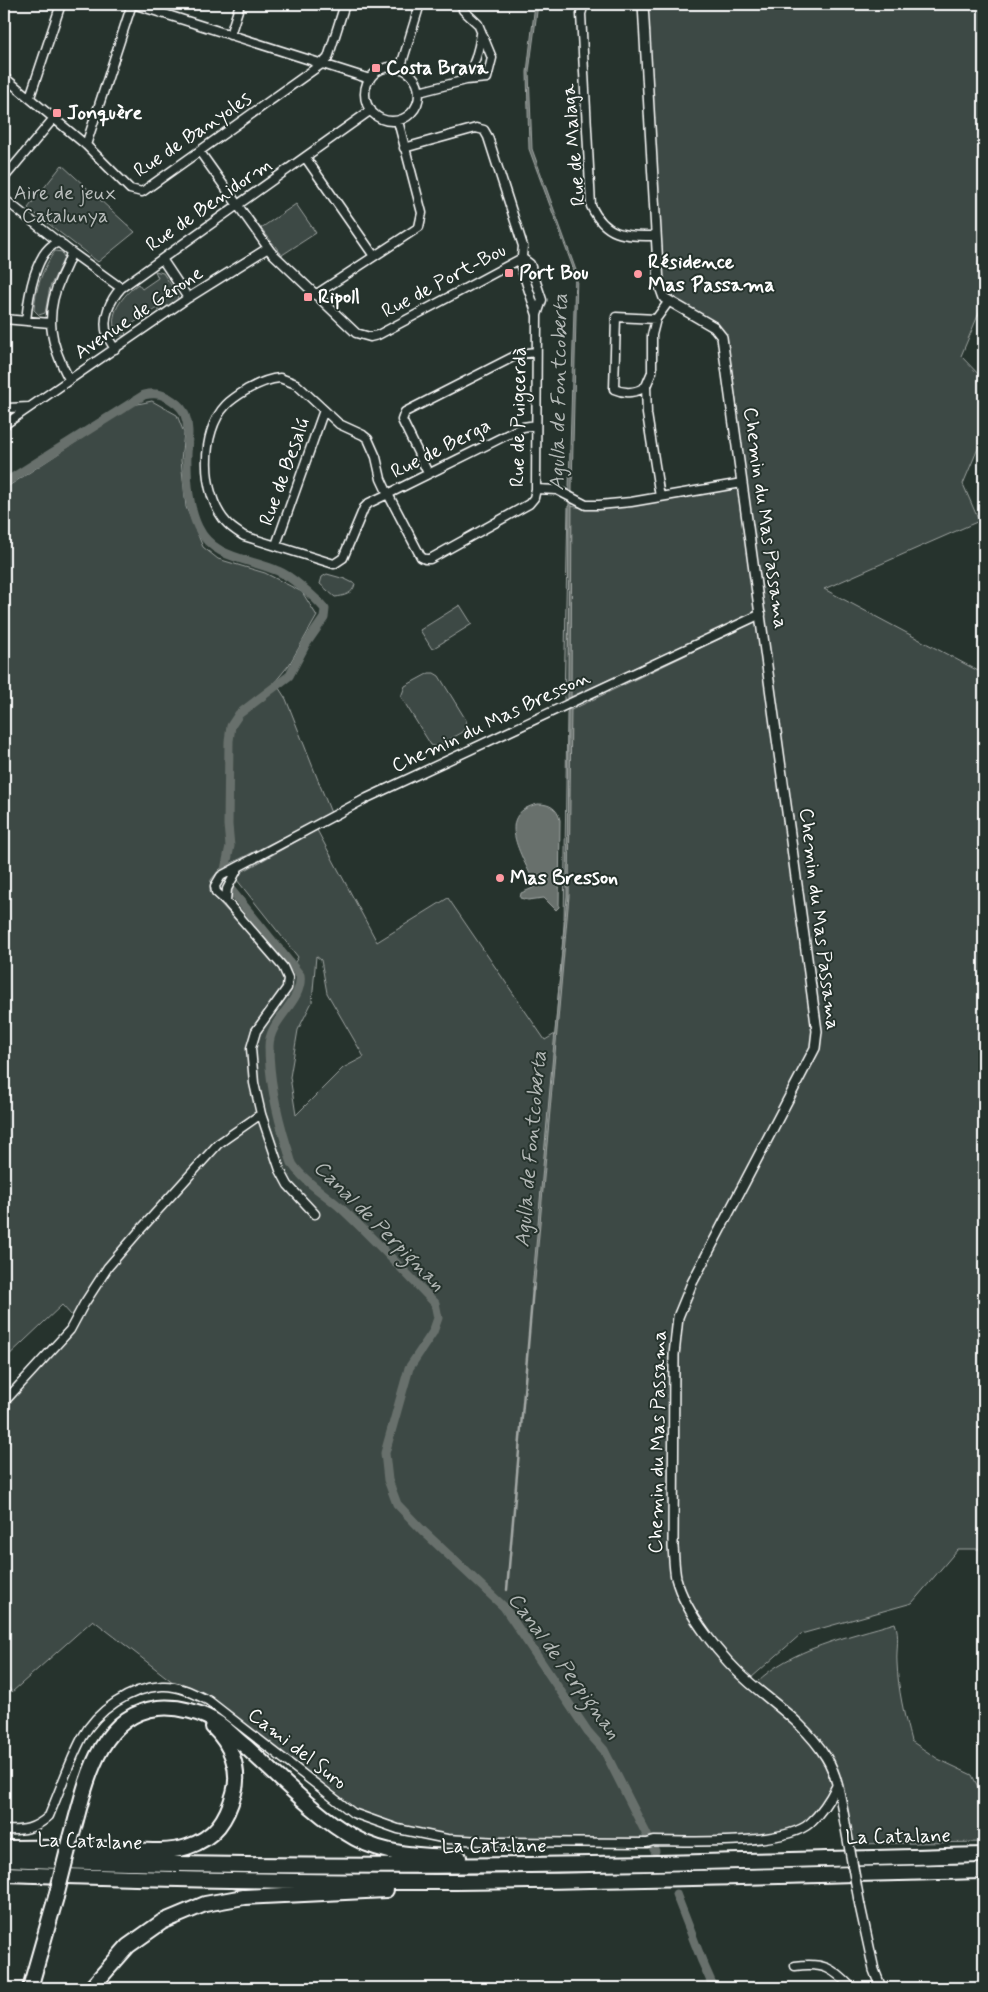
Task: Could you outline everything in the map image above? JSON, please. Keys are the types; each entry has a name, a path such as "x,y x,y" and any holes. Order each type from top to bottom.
{"highway":[{"path":"30,1988 71,1838 96,1758 105,1741 117,1727 134,1715 150,1709 178,1708 218,1723 309,1804 356,1838 378,1848 424,1856 487,1858 516,1866"},
{"path":"4,1848 160,1850 186,1847 206,1837 217,1829 229,1812 236,1787 236,1768 231,1751 218,1732 197,1714"},
{"name":"La Catalane","path":"4,1859 292,1866 516,1866 984,1855"},
{"name":"La Catalane","path":"4,1874 134,1878 436,1882 618,1880 984,1871"},
{"path":"91,1988 128,1946 162,1922 205,1904 244,1897 407,1890 436,1882"}],"street":[{"path":"30,97 61,4"},
{"path":"86,145 132,4 370,79"},
{"path":"230,35 240,4"},
{"path":"323,63 328,58 345,4"},
{"path":"400,68 420,4"},
{"path":"419,92 466,80 487,78 492,58 478,24 463,10 463,4"},
{"name":"Rue de Malaga","path":"584,4 581,14 591,206 597,218 605,227 618,234 656,236"},
{"path":"643,4 659,284 664,298 669,301 656,319 652,335 652,372 646,386 646,414 660,497"},
{"path":"466,80 472,69 481,34"},
{"name":"Rue de Banyoles","path":"4,77 86,145 130,189 142,192 323,63"},
{"path":"400,68 412,76 419,92 417,105 413,111 398,121 384,120 371,110 365,95 370,79 384,69 400,68"},
{"name":"Rue de Benidorm","path":"115,349 106,334 106,320 108,306 121,288 371,110"},
{"path":"4,178 54,118"},
{"path":"315,295 415,231 421,221 422,213 398,121"},
{"name":"Rue de Port-Bou","path":"404,148 476,128 484,130 488,137 523,246 522,258"},
{"name":"Rue de Port-Bou","path":"200,152 268,248 356,333 370,337 378,335 522,258"},
{"path":"305,156 374,256"},
{"path":"4,199 71,252 121,288"},
{"path":"26,321 32,286 38,267 48,248 60,242"},
{"name":"Avenue de Gérone","path":"4,425 68,379 188,298 268,248"},
{"path":"68,379 55,349 50,323 52,304 61,278 70,261 71,252"},
{"name":"Rue de Port-Bou","path":"522,258 530,264 542,300 537,315"},
{"path":"162,259 188,298"},
{"name":"Chemin du Mas Passama","path":"669,301 714,327 722,337 817,1031 815,1048 692,1283 678,1317 674,1355 673,1547 676,1577 684,1600 710,1641 748,1680 802,1726 827,1758 837,1785 860,1906 874,1970 881,1988"},
{"name":"Rue de Puigcerdà","path":"388,494 421,557 425,559 529,504 534,498 536,489 537,315"},
{"path":"646,386 641,390 630,392 614,389 616,317 656,319"},
{"path":"4,319 50,323"},
{"path":"428,474 402,420 405,412 519,354 536,352"},
{"path":"276,545 244,536 225,521 215,505 208,483 207,460 209,436 215,421 226,405 236,396 270,379 280,378 296,384 339,424 368,439 376,456 381,479 388,494"},
{"path":"4,406 8,408 29,407"},
{"name":"Rue de Besalú","path":"276,545 324,410"},
{"name":"Rue de Berga","path":"276,545 334,564 343,558 364,508 369,503 523,426 536,425"},
{"path":"536,489 557,490 567,494 575,501 586,505 599,505 742,483"},
{"name":"Chemin du Mas Bresson","path":"315,1214 288,1186 280,1170 260,1114 254,1083 251,1048 256,1031 287,988 288,978 283,967 216,892 216,881 221,876 367,798 760,614"},
{"path":"226,901 226,889 239,867"},
{"path":"4,1402 70,1330 108,1267 141,1229 218,1144 260,1114"},
{"name":"Cami del Suro","path":"4,1830 16,1831 38,1826 48,1816 82,1737 100,1714 128,1694 163,1686 187,1690 209,1701 353,1812 398,1829 447,1839 499,1842 651,1842 741,1840 782,1836 809,1824 829,1800 837,1785"},
{"path":"795,1966 807,1964 824,1967 837,1973 852,1988"}],"green space":[{"path":"646,4 984,4 984,301 961,356 984,380 984,434 963,484 979,521 824,589 984,674 984,1549 958,1549 912,1603 801,1634 751,1678 719,1644 700,1620 686,1593 679,1570 677,1547 678,1355 682,1318 696,1285 819,1050 821,1031 727,336 721,330 672,298 666,289 662,274"},
{"name":"Aire de jeux Catalunya","path":"62,165 135,232 98,262 28,208"},
{"path":"296,204 316,233 282,255 261,228"},
{"path":"55,251 62,252 64,258 50,287 45,313 39,315 34,310 38,287 43,271"},
{"path":"155,271 163,273 177,294 178,299 160,312 157,308 124,329 126,335 117,335 114,328 114,320 118,306 138,284 142,289 158,278"},
{"path":"152,401 177,415 184,433 181,460 186,507 203,547 218,559 265,573 302,592 317,616 289,665 275,682 286,699 331,813 220,869 211,880 210,892 280,969 285,979 283,987 256,1023 250,1037 248,1047 249,1070 257,1113 216,1142 81,1302 73,1317 62,1305 4,1360 4,489 133,405"},
{"path":"738,488 756,612 564,700 568,506 586,508 662,500"},
{"path":"327,574 345,579 355,584 354,587 348,594 335,597 320,584 322,577"},
{"path":"460,605 472,624 432,649 420,630"},
{"path":"757,621 813,1031 811,1047 674,1316 672,1578 680,1601 707,1643 746,1682 799,1729 823,1760 833,1787 821,1806 805,1822 771,1834 731,1838 499,1838 447,1835 399,1825 355,1809 211,1698 188,1686 174,1683 93,1620 12,1692 4,1682 4,1407 60,1346 111,1269 143,1231 221,1147 264,1116 254,1062 256,1041 259,1032 287,996 291,980 289,972 298,957 237,880 240,873 317,830 377,942 448,898 545,1040 555,1034 564,925 567,712","holes":["316,956 321,960 327,993 364,1057 343,1068 296,1115 290,1077 298,1030 312,1002"]},
{"path":"429,673 439,676 466,720 467,727 463,732 436,747 431,745 401,697 405,686"},
{"path":"895,1623 898,1643 899,1683 911,1741 938,1759 972,1775 984,1799 984,1842 853,1844 843,1787 830,1755 805,1725 756,1683 785,1661 821,1645"}],"shaded area":[{"path":"535,4 538,4 529,72 532,149 577,273 572,487 571,702 568,703 569,487 575,273 529,149 527,72"},
{"path":"571,704 569,896 534,1291 532,1291 567,896 568,705"},
{"path":"538,804 552,808 557,812 560,820 559,907 556,910 544,898 528,900 520,898 521,893 533,888 535,885 520,851 514,828 516,818 524,809"}],"waterway":[{"name":"Canal de Perpignan","path":"4,483 144,395 160,394 173,401 183,411 187,421 189,496 195,520 205,538 222,552 267,567 290,578 316,599 325,609 324,618 306,644 289,676 239,714 231,726 229,741 228,825 230,846 225,870"},
{"name":"Canal de Perpignan","path":"232,891 300,975 297,993 274,1027 270,1036 269,1046 274,1097 292,1163 303,1177 341,1208 365,1231 435,1303 438,1318 433,1332 409,1368 385,1453 388,1480 397,1504 504,1607 588,1732 604,1750 655,1851"},
{"name":"Agulla de Fontcoberta","path":"507,1590 533,1288"},
{"name":"Canal de Perpignan","path":"676,1894 714,1988"}],"place":[{"name":"Costa Brava","path":"376,68"},
{"name":"Jonquère","path":"57,113"},
{"name":"Port Bou","path":"509,273"},
{"name":"Résidence Mas Passama","path":"638,274"},
{"name":"Ripoll","path":"308,297"},
{"name":"Mas Bresson","path":"500,878"}]}
